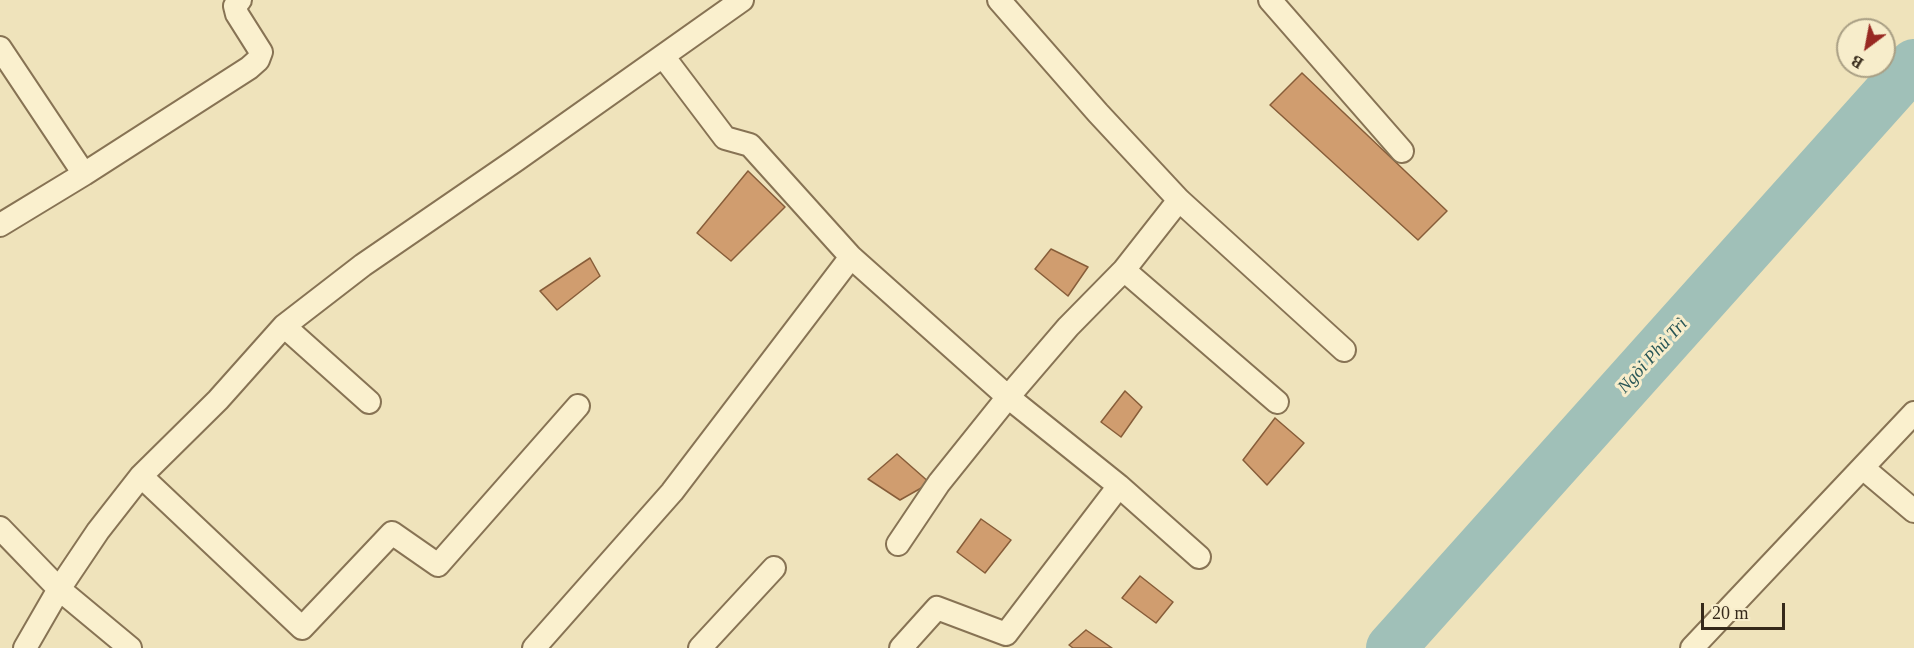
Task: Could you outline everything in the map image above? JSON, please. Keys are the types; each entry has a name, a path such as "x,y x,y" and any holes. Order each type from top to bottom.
{"street":[{"path":"0,225 84,174 258,60 261,52 237,14 235,6 240,0"},
{"path":"25,648 59,589 98,531 141,476 218,400 284,326 363,265 742,0"},
{"path":"999,0 1098,113 1179,200 1344,350"},
{"path":"1270,0 1402,151"},
{"path":"0,48 84,174"},
{"path":"663,56 725,138 750,146 851,257 1008,397 1119,486 1199,557"},
{"path":"898,544 939,483 1008,397 1068,327 1124,270 1179,200"},
{"path":"534,648 672,492 851,257"},
{"path":"1124,270 1277,402"},
{"path":"284,326 369,402"},
{"path":"141,476 302,628 392,533 438,565 578,406"},
{"path":"1692,648 1914,413"},
{"path":"1863,468 1914,511"},
{"path":"901,648 938,608 1006,634 1119,486"},
{"path":"0,528 59,589 130,648"},
{"path":"700,648 774,568"}],"building":[{"path":"1302,73 1447,211 1418,240 1270,105"},
{"path":"748,171 785,207 731,261 697,233"},
{"path":"1051,249 1088,267 1068,296 1035,269"},
{"path":"590,258 600,276 557,310 540,291"},
{"path":"1125,391 1142,407 1121,437 1101,422"},
{"path":"1275,418 1304,443 1267,485 1243,460"},
{"path":"897,454 930,483 900,500 868,479"},
{"path":"981,519 1011,540 985,573 957,552"},
{"path":"1140,576 1173,602 1156,623 1122,598"},
{"path":"1086,630 1112,648 1073,648 1069,645"}],"waterway":[{"name":"Ngòi Phủ Trì","path":"1391,648 1914,64"}]}
